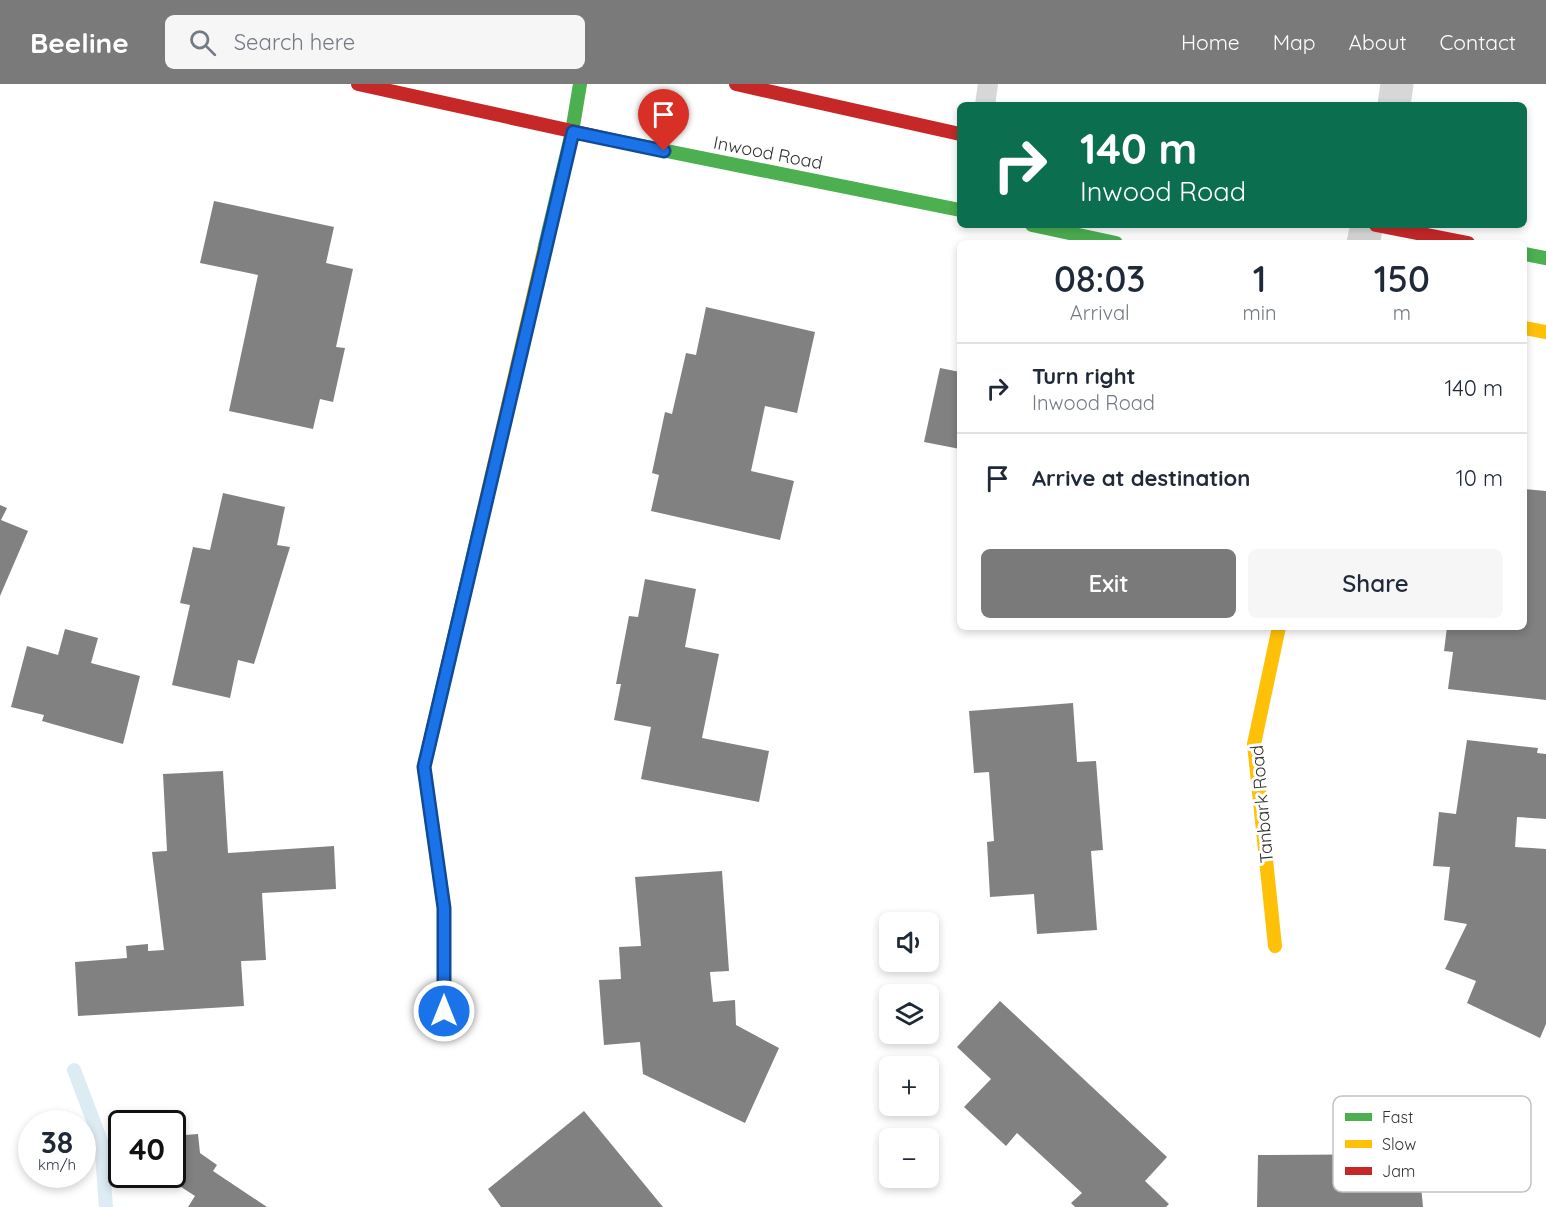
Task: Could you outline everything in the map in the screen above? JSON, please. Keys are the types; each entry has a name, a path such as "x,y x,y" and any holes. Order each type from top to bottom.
{"street":[{"name":"Inwood Road","path":"358,84 573,132 957,209"},
{"path":"444,1011 444,908 424,767 573,132 580,84"},
{"path":"736,84 957,133"},
{"path":"1394,102 1397,84"},
{"path":"1046,228 1102,240"},
{"path":"1391,228 1453,240"},
{"path":"1527,255 1546,258"},
{"path":"1527,329 1546,332"},
{"name":"Tanbark Road","path":"1275,946 1254,744 1279,630"}],"lane":[{"path":"985,102 988,84"}],"building":[{"path":"214,201 334,227 326,263 353,269 336,347 345,348 333,402 320,399 313,429 229,411 258,275 200,263"},
{"path":"706,307 815,332 797,413 765,406 751,471 794,481 780,540 651,511 659,475 652,473 665,412 672,414 686,353 696,355"},
{"path":"940,368 957,371 957,448 924,442"},
{"path":"1527,489 1546,491 1546,700 1448,689 1453,652 1444,651 1447,630 1527,630"},
{"path":"223,493 285,507 277,545 290,547 254,664 238,660 230,698 172,685 190,605 180,603 193,547 210,550"},
{"path":"0,505 7,508 1,520 28,531 0,596"},
{"path":"645,579 696,589 685,647 719,654 702,738 769,751 759,802 641,779 651,727 614,720 621,684 616,684 629,616 638,617"},
{"path":"65,629 98,638 91,663 140,676 123,744 42,721 44,715 11,707 27,646 58,655"},
{"path":"1073,703 1077,762 1096,761 1103,850 1091,851 1097,930 1037,934 1034,894 990,897 987,842 994,841 989,772 974,773 969,711"},
{"path":"1467,740 1538,748 1537,753 1546,754 1546,819 1517,817 1515,847 1546,849 1546,1024 1540,1038 1467,1003 1476,981 1445,969 1467,924 1444,920 1450,867 1433,866 1439,812 1456,814"},
{"path":"223,771 228,853 334,846 336,889 262,893 266,960 241,961 244,1006 78,1016 75,962 127,958 126,946 148,944 148,951 164,950 152,852 167,851 163,774"},
{"path":"722,871 729,971 710,972 713,1002 735,1000 736,1025 779,1048 745,1123 643,1074 640,1042 604,1045 599,980 621,979 619,947 641,946 635,877"},
{"path":"1000,1001 1167,1157 1145,1181 1169,1204 1166,1207 1075,1207 1071,1203 1082,1193 1017,1133 1006,1146 964,1107 991,1079 957,1047"},
{"path":"584,1111 663,1207 501,1207 488,1189"},
{"path":"198,1134 200,1153 217,1165 213,1171 267,1207 188,1207 195,1196 183,1188 186,1188 186,1135"},
{"path":"1258,1155 1333,1155 1333,1192 1422,1192 1423,1207 1257,1207"}],"waterway":[{"path":"74,1070 101,1141 106,1207"}],"traffic: fast":[{"path":"544,250 572,132 580,84"},
{"path":"617,141 957,209"},
{"path":"1046,228 1102,240"},
{"path":"1527,255 1546,258"},
{"path":"444,1011 444,908 424,767 479,530"}],"traffic: slow":[{"path":"479,530 544,250"},
{"path":"1527,329 1546,332"},
{"path":"1275,946 1254,744 1278,630"}],"traffic: jam":[{"path":"358,84 617,141"},
{"path":"736,84 957,133"},
{"path":"1391,228 1453,240"}],"route":[{"path":"444,1011 444,908 424,767 573,132 664,151"}]}
